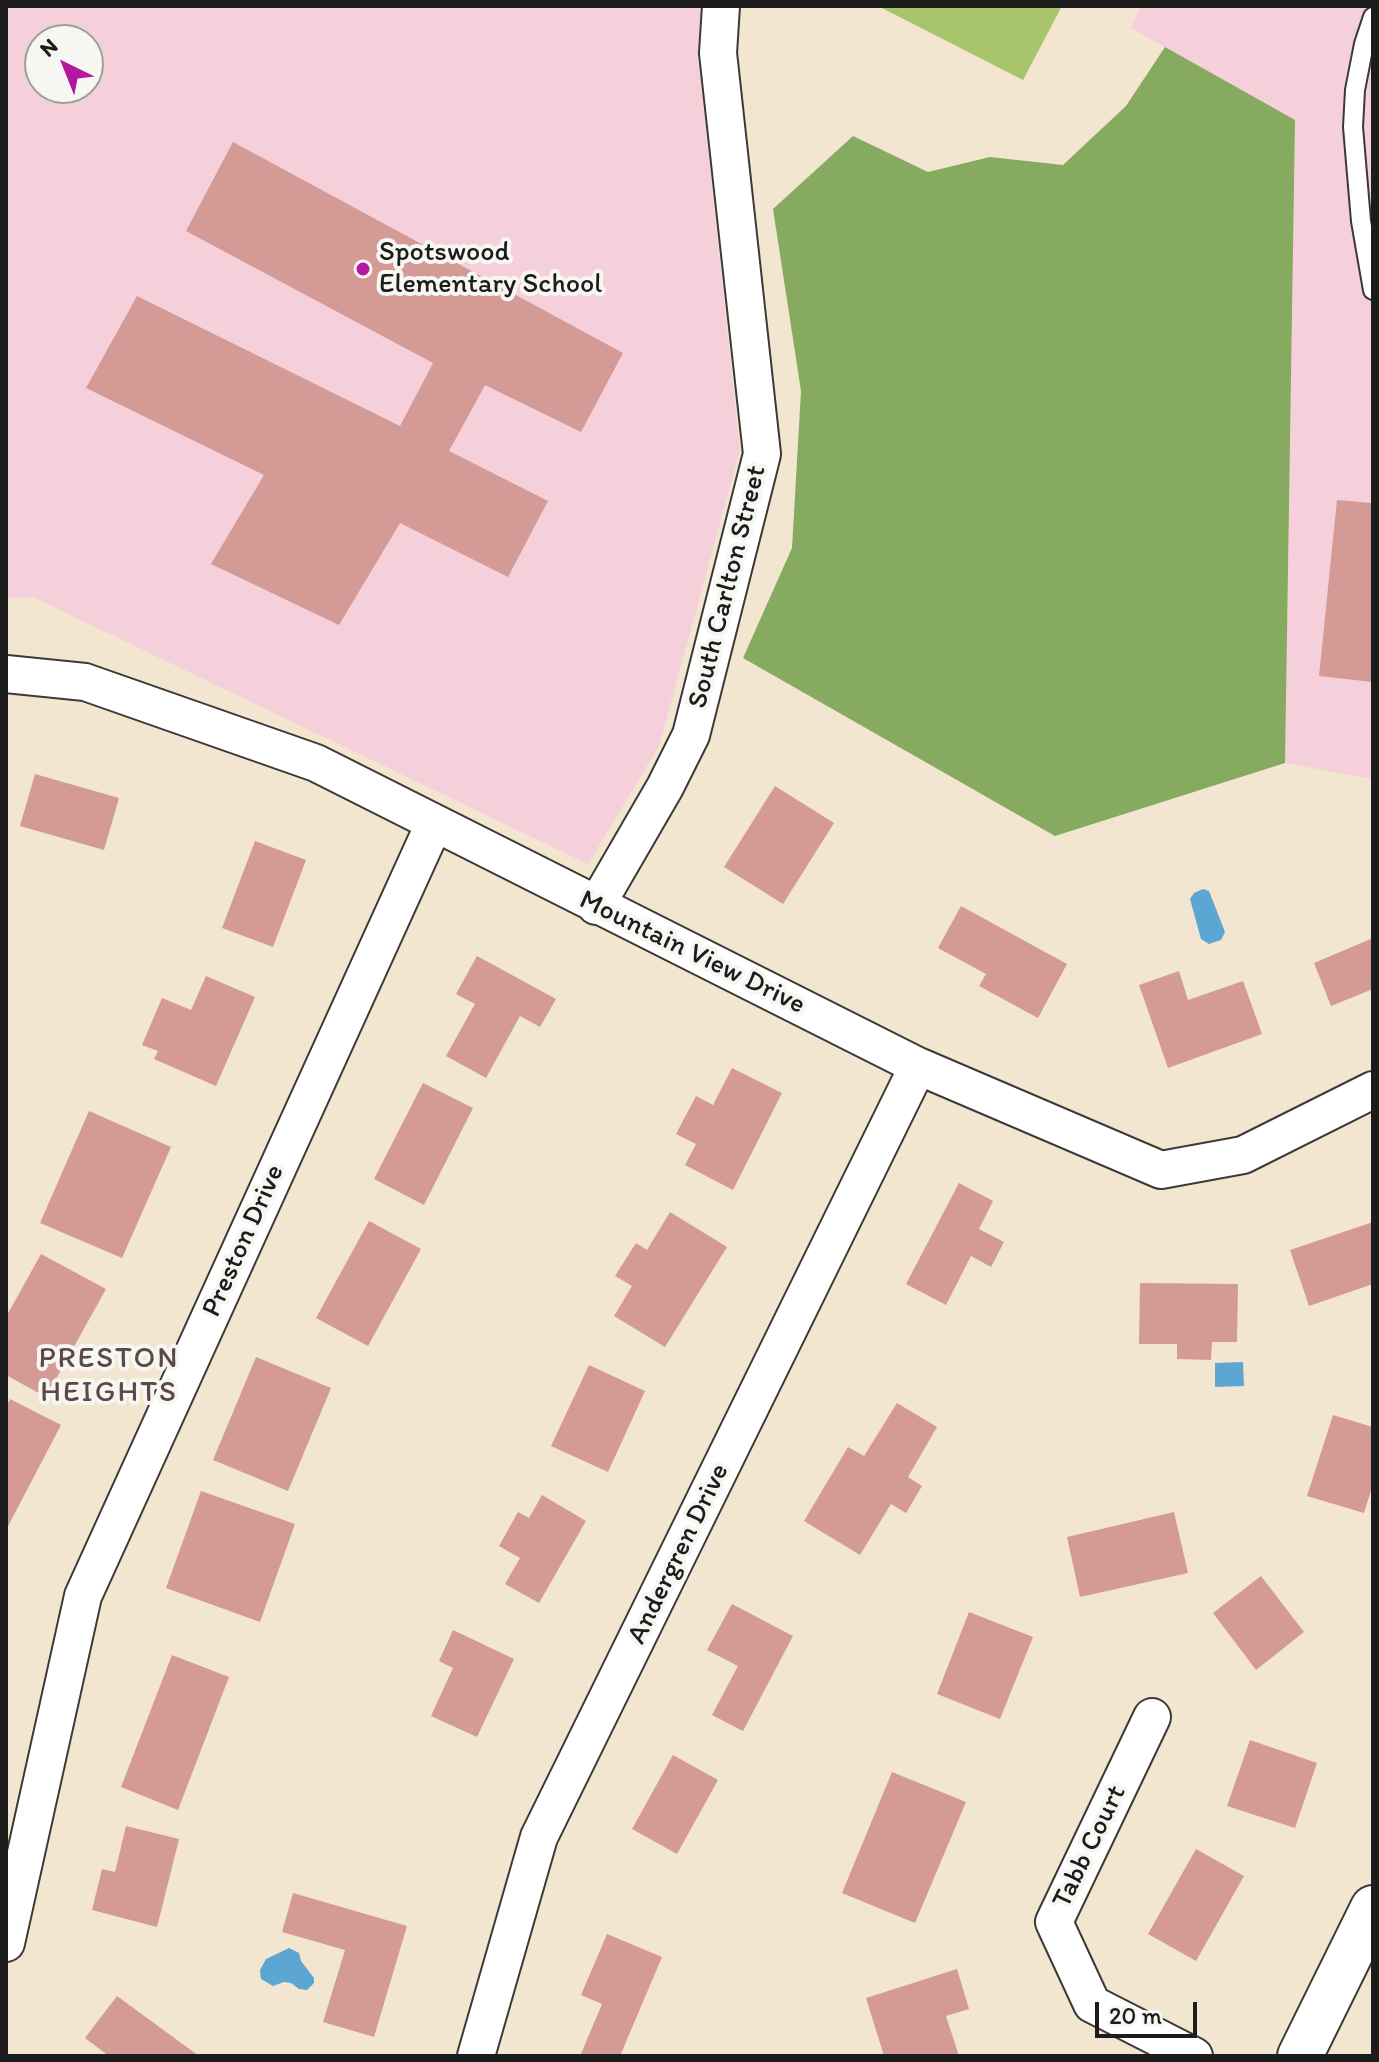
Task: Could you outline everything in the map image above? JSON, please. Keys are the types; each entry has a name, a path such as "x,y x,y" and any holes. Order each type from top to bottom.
{"main road":[{"path":"1300,2056 1373,1908"}],"street":[{"name":"South Carlton Street","path":"596,906 665,787 691,735 762,454 718,53 721,6"},
{"name":"Mountain View Drive","path":"6,674 85,682 316,763 918,1066 1161,1170 1243,1155 1373,1090"},
{"name":"Preston Drive","path":"6,1943 83,1596 434,824"},
{"name":"Andergren Drive","path":"476,2056 539,1837 918,1066"},
{"name":"Tabb Court","path":"1152,1717 1054,1922 1092,2004 1194,2056"}],"lane":[{"path":"1373,17 1355,90 1353,127 1361,221 1373,290"}],"shaded area":[{"name":"Spotswood Elementary School","path":"6,6 701,6 698,57 740,450 659,746 588,864 35,598 6,597"},
{"path":"1141,6 1373,6 1373,779 1285,763 1295,121 1131,28"}],"green space":[{"path":"878,6 1062,6 1023,80"},
{"path":"1165,47 1295,120 1285,763 1055,836 743,658 792,548 801,391 773,209 853,136 928,172 990,157 1063,165 1126,106"}],"water":[{"path":"1203,889 1209,891 1225,932 1221,940 1209,944 1201,939 1190,899"},
{"path":"1243,1362 1244,1386 1215,1387 1215,1363"},
{"path":"289,1948 299,1953 301,1961 314,1978 314,1983 307,1990 284,1982 273,1986 261,1979 260,1970 266,1959"}],"building":[{"name":"Spotswood Elementary School","path":"233,142 623,353 581,432 485,385 449,451 548,501 508,577 400,523 339,625 211,564 264,475 86,388 137,296 400,426 433,363 186,231"},
{"path":"1337,500 1373,503 1373,682 1319,676"},
{"path":"35,774 119,798 104,850 20,826"},
{"path":"775,786 834,823 783,904 724,867"},
{"path":"255,841 306,860 273,947 222,928"},
{"path":"961,906 1067,964 1038,1018 979,986 986,974 938,948"},
{"path":"1373,938 1373,989 1331,1006 1314,963"},
{"path":"477,956 556,999 540,1027 520,1016 486,1078 446,1056 475,1004 456,994"},
{"path":"1179,971 1188,1000 1243,981 1262,1034 1168,1068 1139,985"},
{"path":"206,976 255,997 216,1086 154,1059 158,1051 142,1045 162,998 191,1010"},
{"path":"732,1068 782,1093 733,1190 685,1165 696,1144 676,1134 696,1096 713,1105"},
{"path":"423,1083 473,1108 424,1205 374,1179"},
{"path":"89,1111 171,1147 122,1258 40,1223"},
{"path":"959,1183 993,1201 979,1229 1004,1242 991,1267 971,1256 946,1305 906,1284"},
{"path":"670,1212 727,1247 665,1347 614,1316 632,1286 615,1276 636,1243 647,1250"},
{"path":"369,1221 421,1249 368,1346 316,1318"},
{"path":"1373,1222 1373,1284 1309,1306 1290,1250"},
{"path":"41,1254 106,1289 46,1397 6,1375 6,1317"},
{"path":"1140,1283 1238,1284 1237,1342 1212,1342 1211,1360 1177,1359 1177,1344 1139,1344"},
{"path":"256,1357 331,1388 288,1491 213,1460"},
{"path":"589,1365 645,1391 608,1472 551,1446"},
{"path":"10,1399 61,1425 6,1530 6,1407"},
{"path":"897,1403 937,1427 908,1477 922,1486 906,1513 891,1504 860,1555 804,1521 848,1447 864,1456"},
{"path":"1333,1415 1373,1427 1373,1484 1364,1513 1307,1496"},
{"path":"201,1491 295,1524 260,1622 166,1588"},
{"path":"542,1495 586,1521 539,1603 505,1584 520,1558 499,1546 518,1512 529,1518"},
{"path":"1174,1512 1188,1573 1080,1597 1067,1537"},
{"path":"1261,1576 1304,1632 1256,1670 1213,1613"},
{"path":"732,1604 793,1636 743,1731 712,1715 738,1666 707,1650"},
{"path":"969,1612 1033,1637 1000,1719 937,1694"},
{"path":"453,1630 514,1659 477,1737 431,1716 453,1668 439,1661"},
{"path":"172,1655 229,1677 178,1810 121,1787"},
{"path":"1250,1740 1317,1763 1295,1828 1227,1806"},
{"path":"673,1755 718,1780 677,1854 632,1829"},
{"path":"892,1772 966,1802 915,1923 842,1893"},
{"path":"126,1826 179,1839 157,1927 92,1910 102,1869 115,1872"},
{"path":"1196,1849 1244,1876 1196,1961 1148,1934"},
{"path":"293,1893 407,1926 374,2037 323,2022 345,1950 282,1932"},
{"path":"607,1934 662,1957 620,2056 580,2056 602,2004 581,1995"},
{"path":"957,1969 969,2009 946,2016 959,2056 884,2056 866,1998"},
{"path":"117,1996 199,2056 109,2056 85,2038"}],"place":[{"name":"Spotswood Elementary School","path":"363,269"}],"district":[{"name":"PRESTON HEIGHTS","path":"109,1376"}]}
